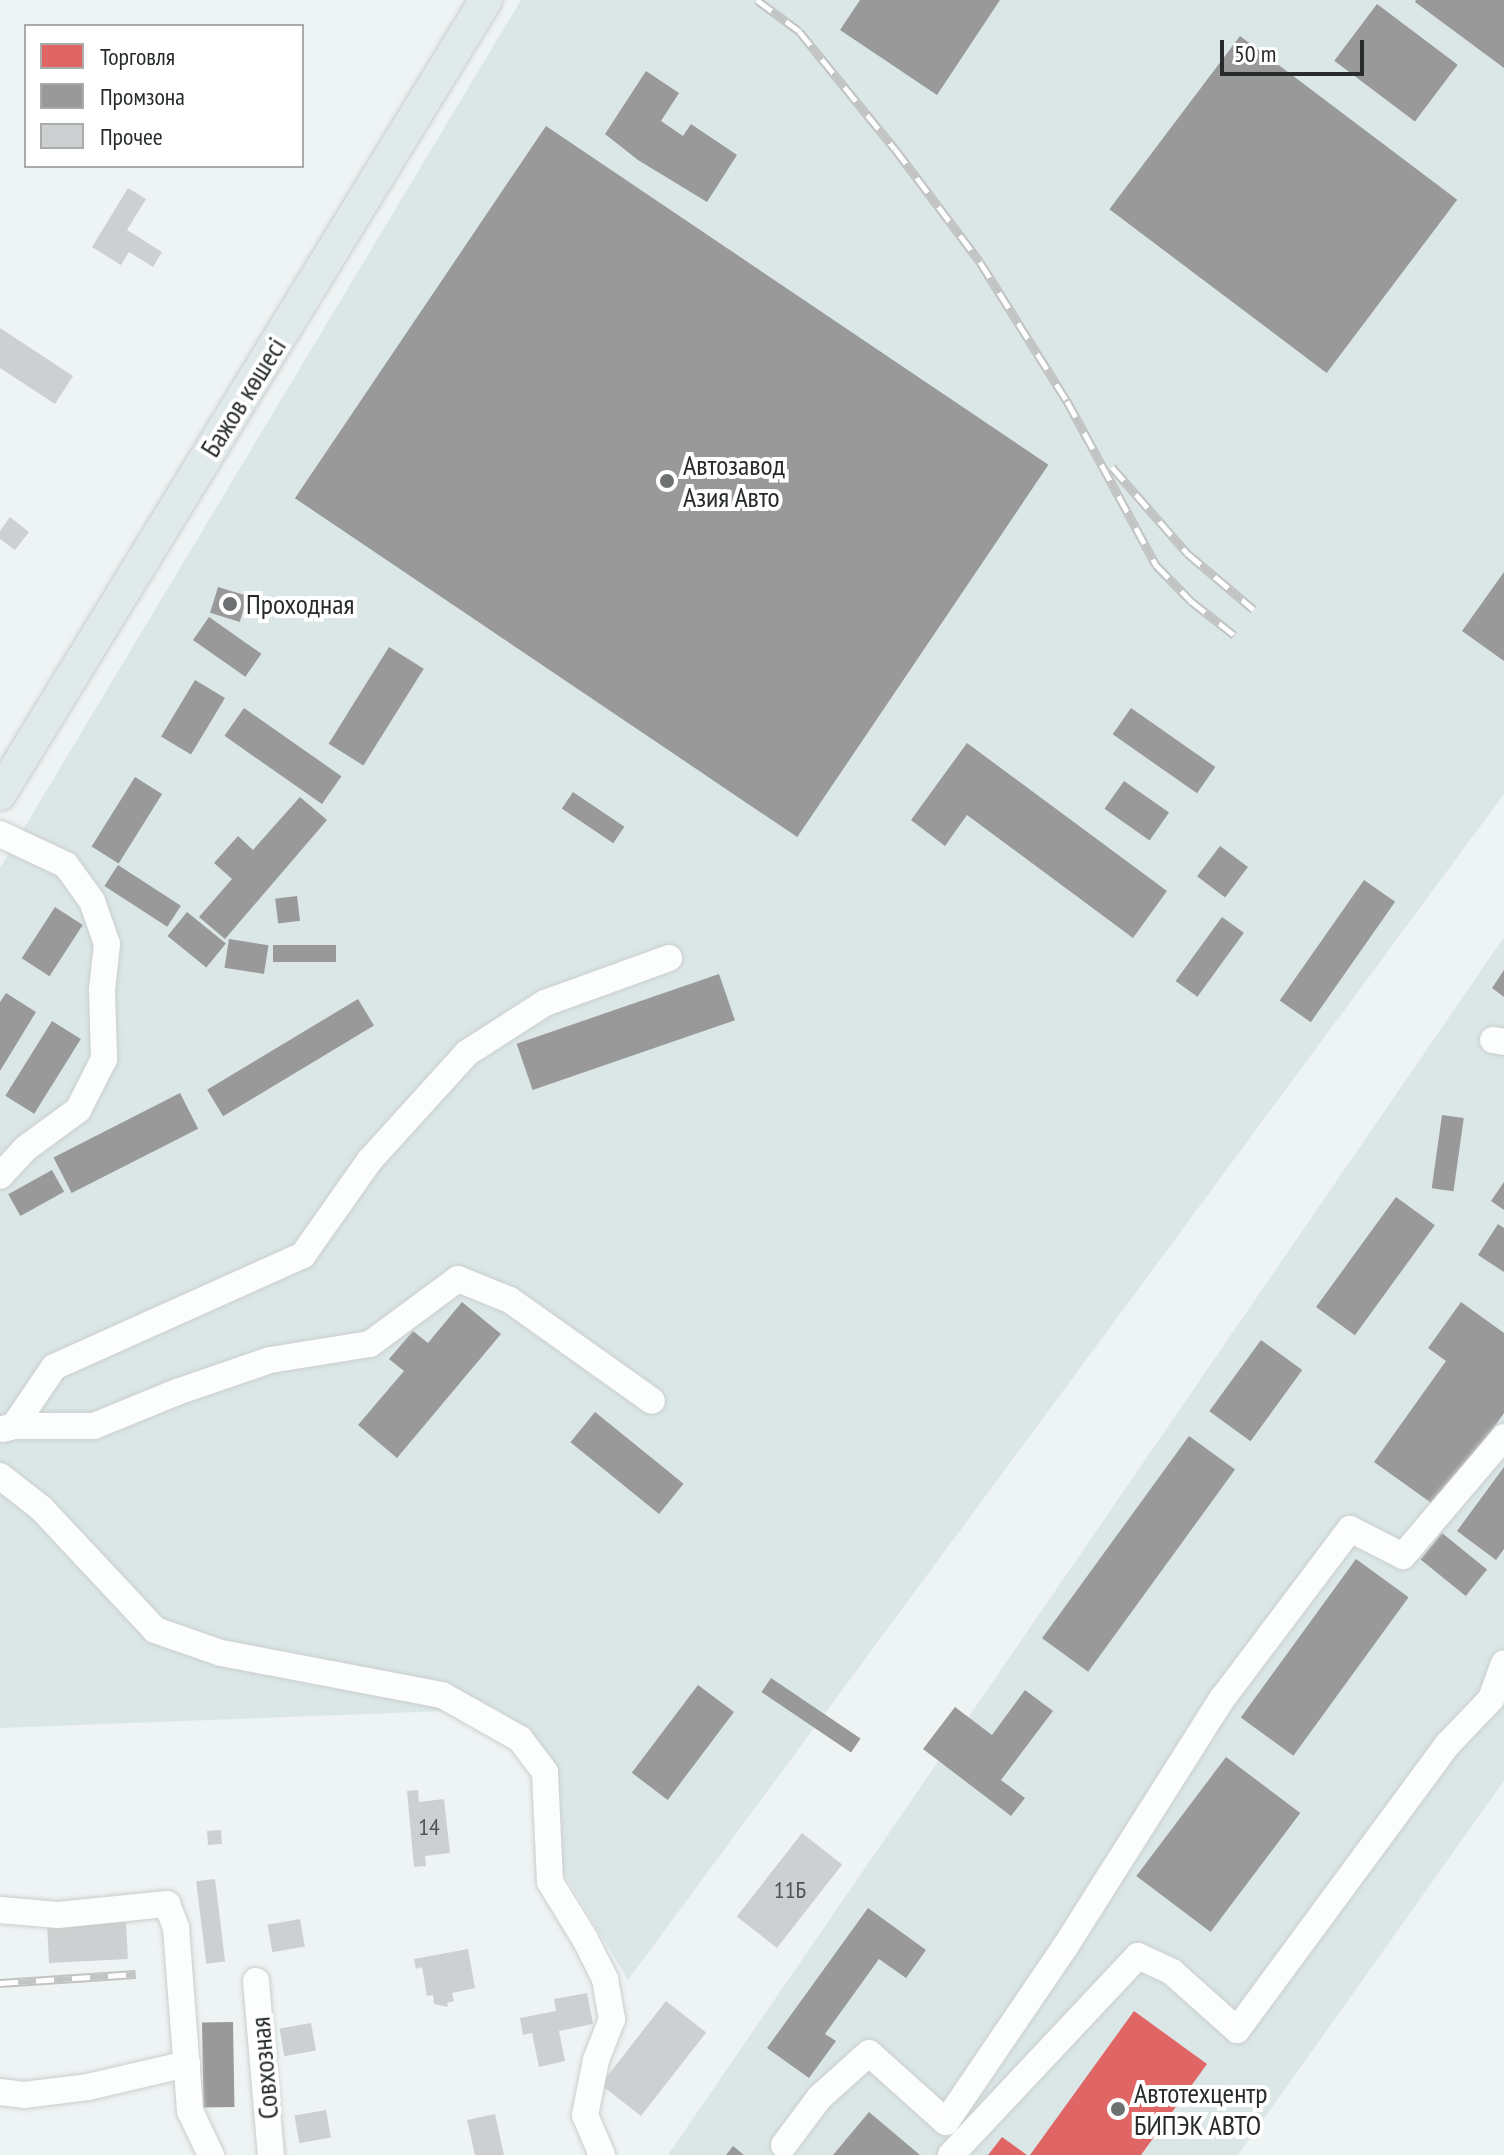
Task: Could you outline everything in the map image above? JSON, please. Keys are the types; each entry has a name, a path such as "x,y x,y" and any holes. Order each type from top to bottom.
{"main road":[{"name":"Бажов көшесі","path":"0,794 486,0"}],"lane":[{"path":"0,834 66,865 92,901 107,944 102,990 104,1059 78,1110 26,1148 0,1176"},
{"path":"7,1428 54,1367 303,1255 370,1160 467,1053 545,1003 669,958"},
{"path":"7,1428 94,1426 177,1392 270,1360 370,1344 458,1279 510,1300 652,1401"},
{"path":"784,2145 819,2098 869,2053 946,2122 1065,1947 1222,1699 1350,1529 1403,1556 1504,1437"},
{"path":"0,1476 41,1508 155,1630 221,1653 310,1667 442,1695 520,1739 545,1772 544,1824 550,1882 605,1979 612,2019 596,2060 585,2115 602,2155"},
{"path":"951,2155 1138,1956 1172,1972 1237,2030 1448,1744 1491,1699 1504,1663"},
{"path":"0,1910 58,1915 167,1904 176,1928 190,2111 211,2155"},
{"name":"Совхозная","path":"256,1981 271,2155"},
{"path":"0,2092 24,2095 88,2087 187,2064"}],"shaded area":[{"path":"521,0 1504,0 1504,794 628,1980 559,1865 526,1736 497,1709 0,1728 0,868"},
{"path":"1504,937 1504,1781 1238,2155 668,2155"}],"building: Торговля":[{"name":"Автотехцентр БИПЭК АВТО","path":"1134,2011 1207,2064 1141,2155 1030,2155"},
{"path":"1002,2137 1027,2155 988,2155"}],"building: Промзона":[{"path":"860,0 1000,0 937,95 840,30"},
{"path":"1504,0 1504,68 1415,2"},
{"path":"1377,4 1458,65 1415,121 1334,61"},
{"path":"1240,36 1457,200 1327,373 1109,209"},
{"path":"646,71 679,93 661,121 683,136 691,124 737,155 707,202 638,160 605,134"},
{"name":"Автозавод Азия Авто","path":"546,126 1048,465 797,837 295,498"},
{"path":"1504,572 1504,661 1462,631"},
{"name":"Проходная","path":"218,587 248,596 240,622 210,613"},
{"path":"209,617 261,654 245,677 193,640"},
{"path":"389,647 424,669 363,765 329,744"},
{"path":"195,680 225,698 191,755 161,737"},
{"path":"244,708 341,776 322,804 224,736"},
{"path":"1131,708 1215,767 1197,793 1113,734"},
{"path":"967,743 1167,891 1133,938 967,815 945,846 911,820"},
{"path":"135,777 162,794 119,863 92,847"},
{"path":"1124,781 1169,813 1150,840 1104,809"},
{"path":"573,792 624,827 613,843 562,809"},
{"path":"300,797 327,820 225,939 199,917 232,879 214,863 238,836 253,850"},
{"path":"1220,846 1248,867 1225,897 1197,876"},
{"path":"118,865 181,906 167,927 104,886"},
{"path":"1364,880 1395,902 1311,1022 1280,1000"},
{"path":"297,896 300,921 278,923 275,899"},
{"path":"55,907 83,925 49,976 22,958"},
{"path":"187,912 226,943 206,968 167,936"},
{"path":"1222,917 1244,933 1197,997 1176,981"},
{"path":"229,939 269,945 264,974 224,968"},
{"path":"273,945 336,945 336,962 273,962"},
{"path":"1504,970 1504,997 1492,988"},
{"path":"719,974 735,1020 533,1090 517,1044"},
{"path":"6,993 36,1012 0,1071 0,1002"},
{"path":"358,999 374,1026 223,1116 207,1090"},
{"path":"52,1021 81,1039 34,1114 5,1096"},
{"path":"180,1093 198,1129 72,1193 53,1157"},
{"path":"1442,1115 1464,1118 1453,1191 1432,1188"},
{"path":"52,1170 64,1192 20,1216 8,1194"},
{"path":"1504,1182 1504,1210 1491,1201"},
{"path":"1396,1197 1435,1225 1355,1335 1316,1307"},
{"path":"1498,1224 1504,1228 1504,1272 1478,1255"},
{"path":"462,1302 501,1334 397,1458 358,1425 404,1371 389,1359 413,1331 428,1343"},
{"path":"1461,1302 1504,1333 1504,1413 1437,1507 1374,1462 1446,1361 1428,1348"},
{"path":"1261,1340 1302,1370 1251,1441 1209,1411"},
{"path":"595,1412 684,1484 659,1514 570,1442"},
{"path":"1189,1436 1235,1470 1088,1672 1042,1638"},
{"path":"1504,1467 1504,1549 1496,1560 1457,1531"},
{"path":"1442,1533 1487,1570 1466,1596 1421,1559"},
{"path":"1356,1559 1409,1597 1293,1756 1241,1718"},
{"path":"771,1678 861,1738 851,1752 761,1692"},
{"path":"698,1685 734,1712 668,1800 632,1773"},
{"path":"1025,1690 1053,1711 1001,1780 1025,1798 1011,1816 923,1749 955,1707 992,1735"},
{"path":"1226,1757 1300,1813 1211,1932 1136,1876"},
{"path":"868,1908 926,1950 906,1978 879,1959 825,2034 836,2041 809,2078 767,2048"},
{"path":"233,2022 234,2107 203,2108 202,2023"},
{"path":"869,2112 920,2155 833,2155"},
{"path":"733,2146 744,2155 726,2155"}],"building: Прочее":[{"path":"128,188 146,199 127,230 162,252 153,267 129,252 121,265 92,247"},
{"path":"0,328 73,376 55,404 0,368"},
{"path":"10,517 29,532 15,550 0,539 0,531"},
{"path":"418,1790 419,1802 444,1799 450,1853 425,1856 426,1866 414,1867 407,1791"},
{"path":"221,1830 222,1844 208,1845 207,1831"},
{"path":"802,1833 842,1864 777,1948 737,1917"},
{"path":"215,1879 225,1961 206,1964 196,1881"},
{"path":"300,1919 305,1947 272,1952 268,1925"},
{"path":"126,1922 128,1959 49,1963 47,1926"},
{"path":"468,1949 475,1988 452,1993 454,2001 447,2003 448,2007 434,2004 433,1995 427,1996 422,1967 416,1969 414,1959"},
{"path":"587,1993 593,2024 559,2031 565,2061 539,2067 532,2033 523,2035 520,2018 556,2011 554,1999"},
{"path":"666,2001 706,2032 641,2116 601,2085"},
{"path":"311,2023 316,2051 284,2056 279,2029"},
{"path":"326,2110 331,2138 299,2143 294,2116"},
{"path":"495,2114 504,2155 475,2155 467,2120"}],"railway":[{"path":"757,0 799,31 895,149 980,262 1067,401 1156,565 1191,601 1234,635"},
{"path":"1112,467 1187,553 1253,609"},
{"path":"0,1983 136,1974"}],"place":[{"name":"Автозавод Азия Авто","path":"667,481"},
{"name":"Проходная","path":"230,604"},
{"name":"Автотехцентр БИПЭК АВТО","path":"1118,2109"}]}
